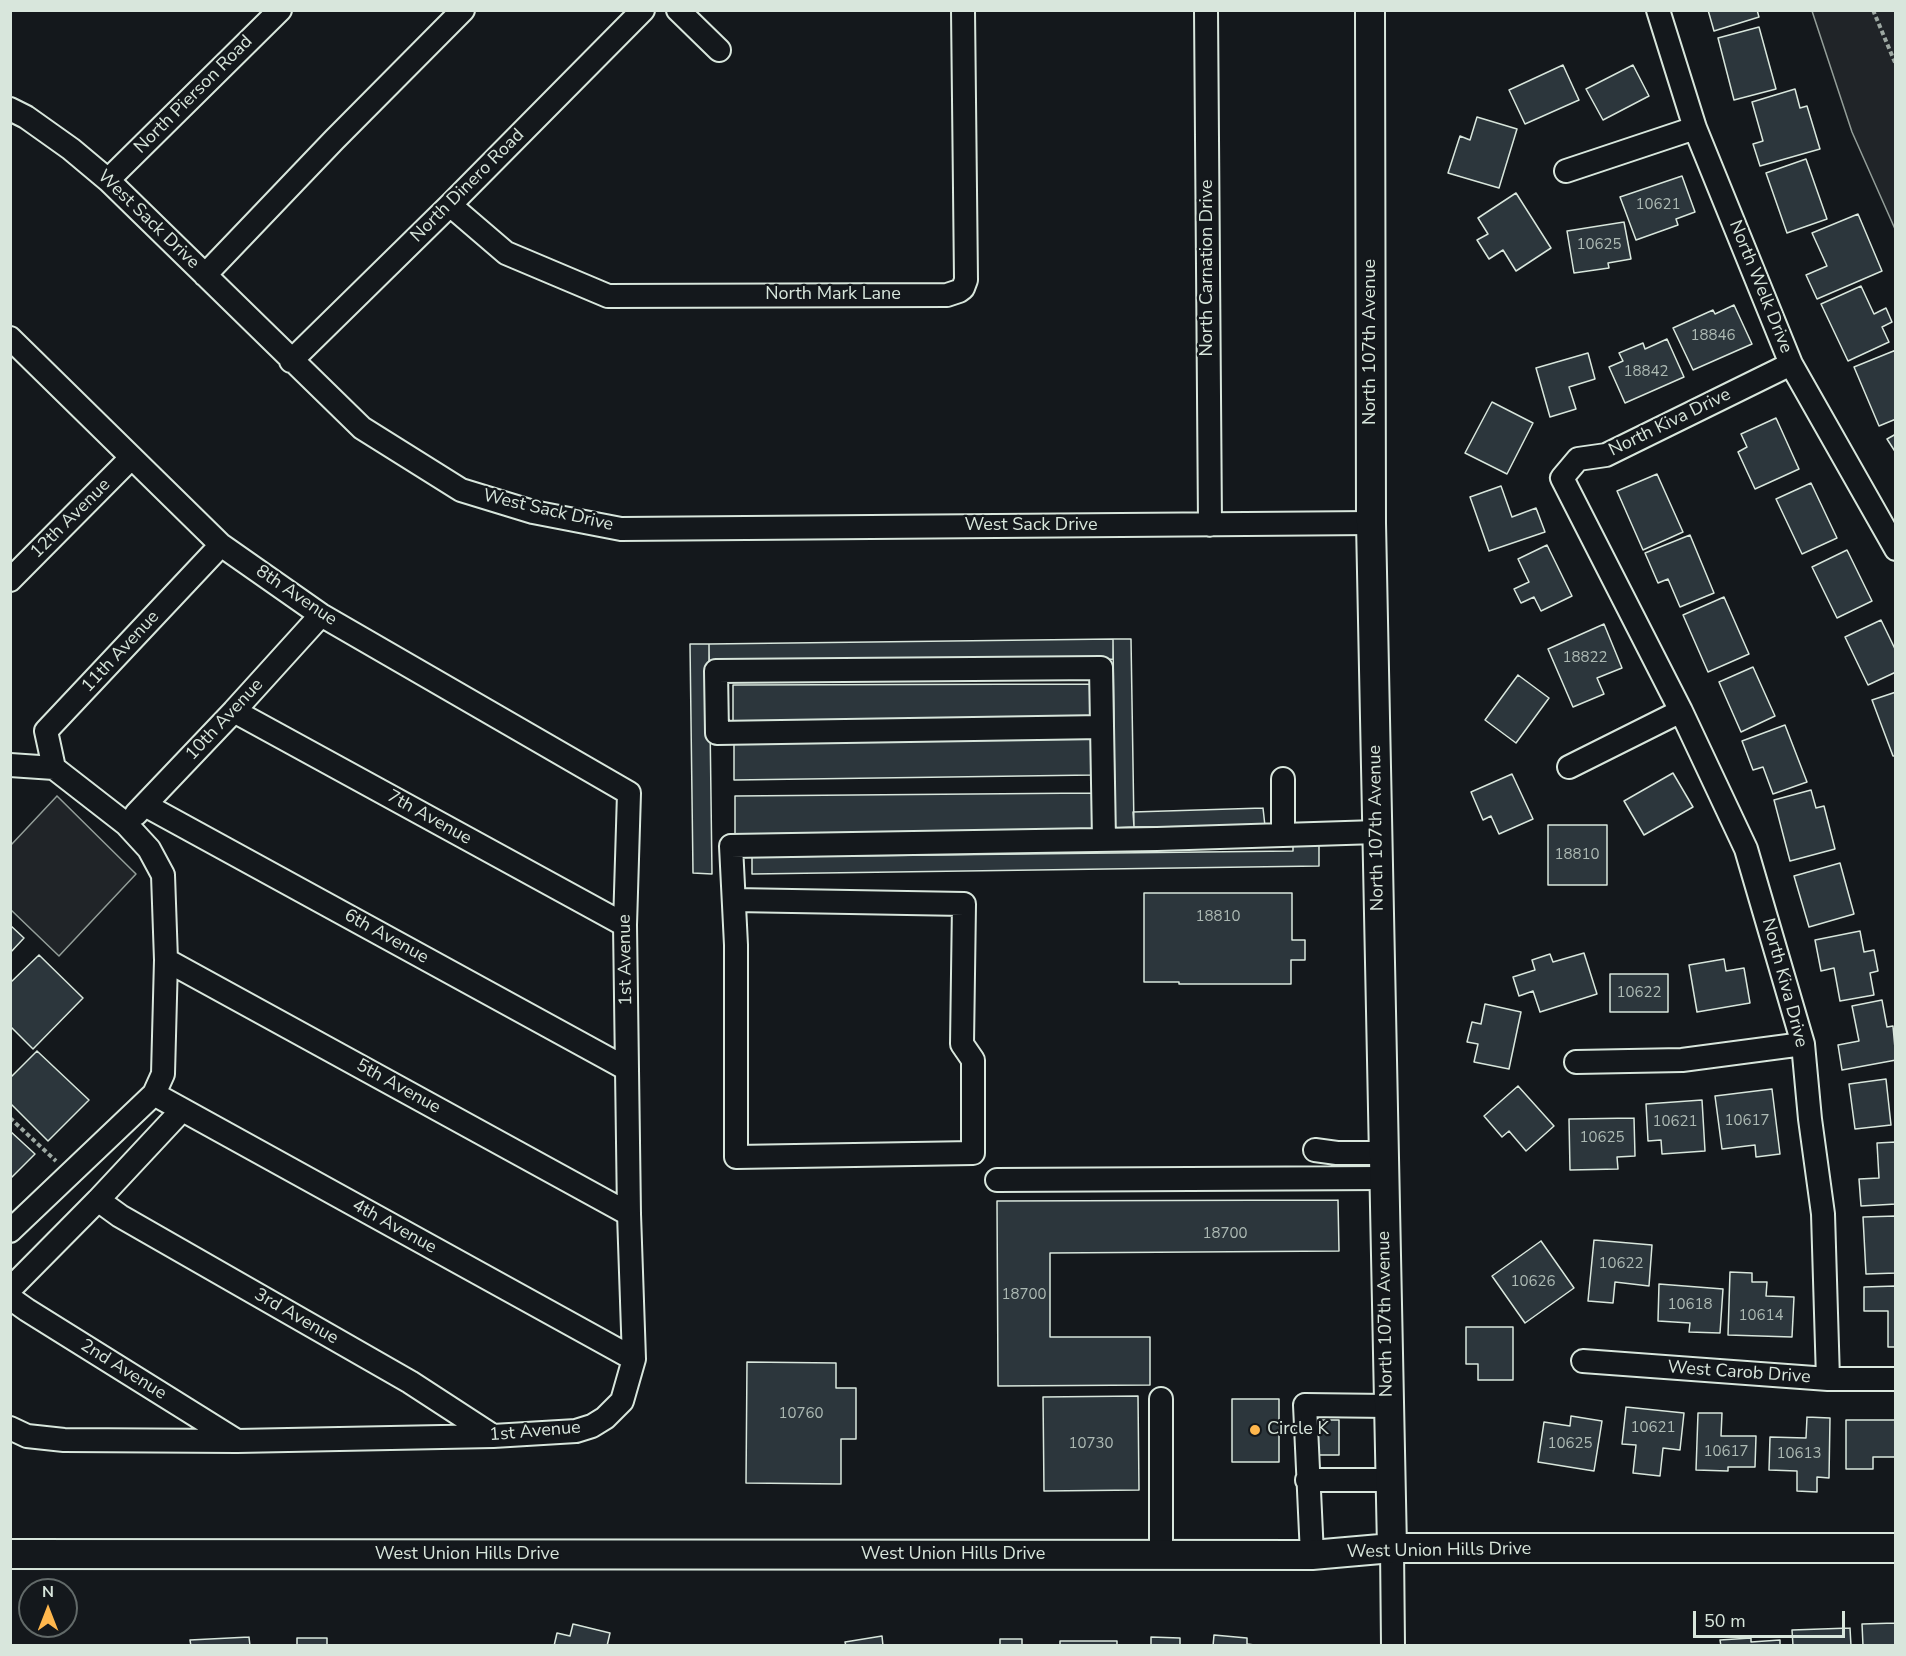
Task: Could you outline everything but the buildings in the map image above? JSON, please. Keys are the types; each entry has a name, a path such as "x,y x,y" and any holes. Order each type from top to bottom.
{"main road":[{"name":"North 107th Avenue","path":"1370,10 1371,523 1392,1548"},
{"name":"West Union Hills Drive","path":"10,1554 1312,1555 1392,1548 1896,1548"}],"street":[{"name":"North Pierson Road","path":"108,180 280,10"},
{"path":"205,275 463,10"},
{"name":"North Dinero Road","path":"291,361 450,205 643,10"},
{"path":"678,10 719,50"},
{"name":"North Mark Lane","path":"450,205 506,253 608,296 947,295 954,293 963,288 966,280 963,10"},
{"name":"North Carnation Drive","path":"1206,10 1210,525"},
{"name":"North Welk Drive","path":"1658,10 1695,128 1791,364 1896,549"},
{"name":"West Sack Drive","path":"10,110 26,117 71,148 108,180 362,428 461,490 533,512 621,529 1371,523"},
{"path":"1566,171 1695,128"},
{"name":"8th Avenue","path":"15,352 131,458 221,545 321,615 629,793"},
{"name":"North Kiva Drive","path":"1791,364 1606,455 1578,459 1562,478 1681,711 1746,849 1803,1044 1810,1119 1823,1214 1828,1380"},
{"name":"12th Avenue","path":"10,580 131,458"},
{"name":"11th Avenue","path":"54,768 46,731 221,545"},
{"name":"10th Avenue","path":"126,824 234,711 321,615"},
{"path":"1102,727 717,733 716,671 1101,668 1104,840"},
{"name":"7th Avenue","path":"234,711 625,925"},
{"path":"1569,767 1681,711"},
{"path":"10,765 54,768 126,824 148,849 163,875 166,960 163,1074 154,1094 10,1231"},
{"path":"1283,779 1283,835"},
{"name":"1st Avenue","path":"10,1428 27,1436 64,1440 237,1441 493,1436 576,1431 592,1426 605,1418 622,1401 634,1359 629,1214 625,925 629,793"},
{"name":"6th Avenue","path":"145,805 627,1069"},
{"path":"735,900 963,904 962,1044 973,1060 973,1153 736,1157 735,900 731,846 1104,840 1377,832"},
{"name":"5th Avenue","path":"166,960 629,1214"},
{"path":"1576,1062 1682,1060 1803,1044"},
{"name":"4th Avenue","path":"154,1094 634,1359"},
{"path":"10,1289 182,1110"},
{"path":"1315,1150 1337,1153 1383,1165"},
{"path":"997,1180 1383,1165"},
{"name":"3rd Avenue","path":"98,1200 120,1216 410,1382 493,1436"},
{"name":"2nd Avenue","path":"10,1298 237,1441"},
{"name":"West Carob Drive","path":"1583,1361 1828,1380 1896,1379"},
{"path":"1161,1399 1161,1555"},
{"path":"1312,1555 1305,1405 1388,1406"},
{"path":"1307,1480 1390,1480"},
{"name":"North 107th Avenue","path":"1392,1548 1393,1646"}],"path":[{"path":"1873,10 1896,65"}],"shaded area":[{"path":"1812,11 1895,11 1895,229 1852,132"},
{"path":"57,796 136,874 59,956 10,909 11,845"}],"place":[{"name":"Circle K","path":"1255,1430"}]}
